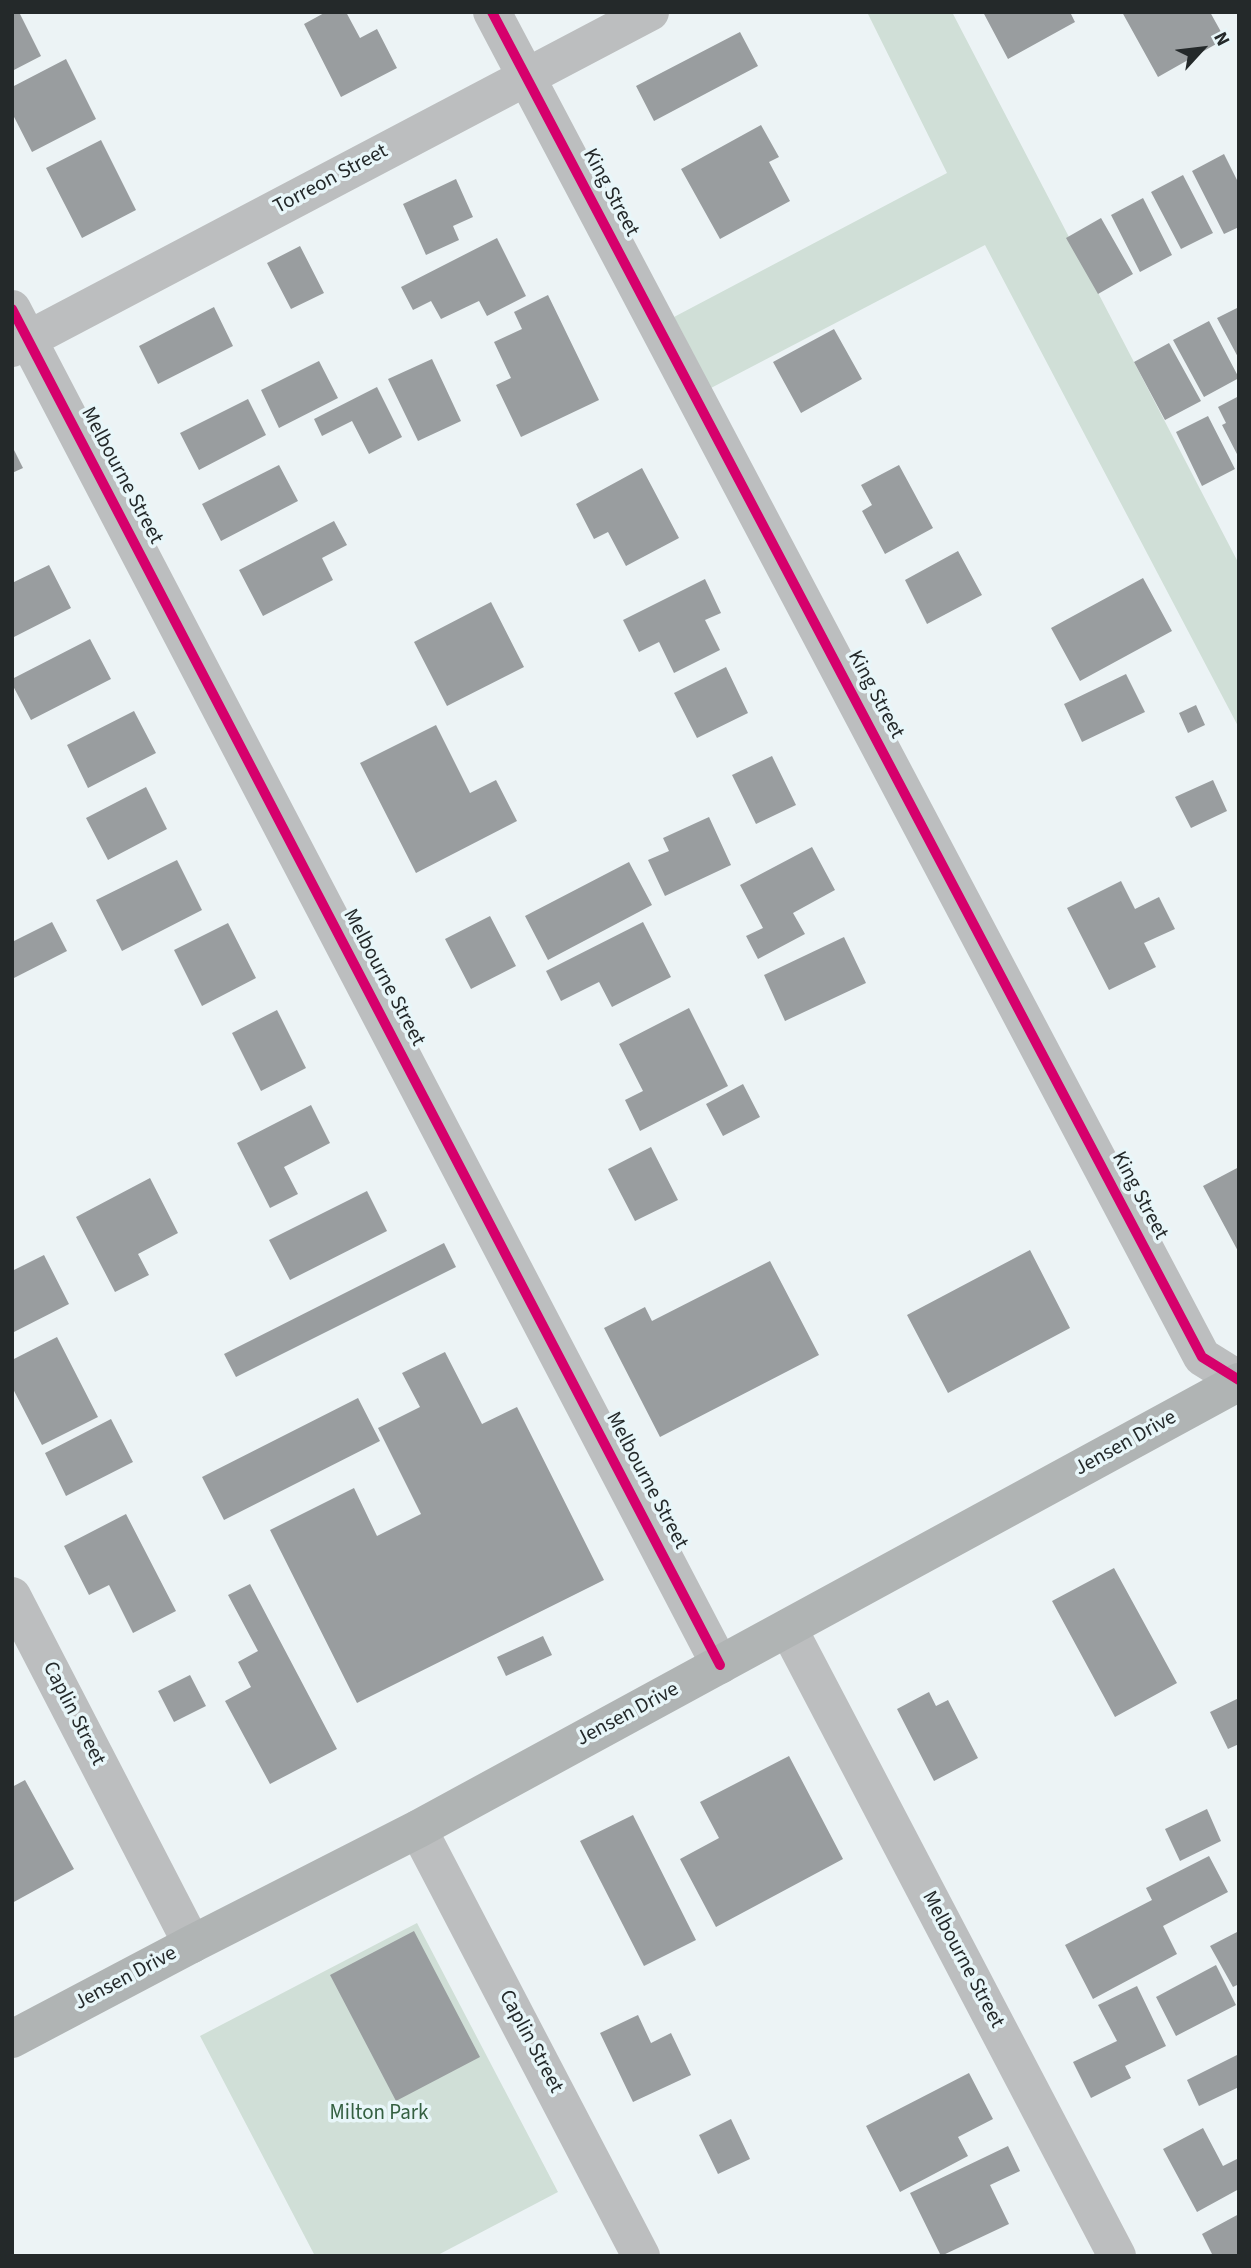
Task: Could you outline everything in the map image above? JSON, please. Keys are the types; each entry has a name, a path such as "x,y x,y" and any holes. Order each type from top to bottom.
{"main road":[{"name":"Jensen Drive","path":"12,2039 418,1829 1239,1381"}],"street":[{"name":"King Street","path":"492,12 1202,1357 1239,1381"},
{"name":"Torreon Street","path":"18,332 650,12"},
{"name":"Melbourne Street","path":"18,332 720,1665"},
{"name":"Caplin Street","path":"12,1596 192,1944"},
{"name":"Melbourne Street","path":"788,1628 1117,2256"},
{"name":"Caplin Street","path":"418,1829 641,2256"}],"green space":[{"path":"867,12 952,12 1239,564 1239,728 985,245 711,388 674,317 947,173"},
{"name":"Milton Park","path":"417,1923 558,2192 436,2256 315,2256 200,2036"}],"building":[{"path":"12,12 19,12 41,56 12,71"},
{"path":"326,12 346,12 360,38 377,29 397,68 341,97 304,24"},
{"path":"983,12 1070,12 1075,22 1008,59"},
{"path":"1122,12 1210,12 1225,39 1158,77"},
{"path":"740,32 758,66 654,121 636,86"},
{"path":"66,59 96,119 32,152 12,113 12,87"},
{"path":"761,125 779,157 769,162 790,201 720,239 681,169"},
{"path":"101,140 136,210 82,238 46,168"},
{"path":"1224,154 1239,184 1239,227 1224,234 1192,171"},
{"path":"1183,175 1213,233 1181,249 1151,192"},
{"path":"456,179 473,217 453,226 459,240 426,255 403,204"},
{"path":"1143,198 1172,255 1140,272 1111,215"},
{"path":"1101,218 1133,274 1098,294 1066,238"},
{"path":"497,238 526,296 487,316 479,301 441,319 431,301 413,310 401,287"},
{"path":"300,246 324,293 291,309 267,263"},
{"path":"548,295 599,400 521,437 496,385 511,378 494,342 522,329 514,312"},
{"path":"214,307 233,346 158,384 139,346"},
{"path":"1239,307 1239,359 1217,318"},
{"path":"1209,321 1239,378 1204,397 1173,340"},
{"path":"834,329 862,379 801,413 773,362"},
{"path":"1169,343 1201,401 1165,420 1134,362"},
{"path":"432,359 461,421 418,441 388,379"},
{"path":"319,361 338,398 279,428 261,390"},
{"path":"377,387 402,437 369,454 352,421 322,436 314,419"},
{"path":"1239,396 1239,458 1222,425 1226,423 1218,407"},
{"path":"248,399 266,435 199,470 180,433"},
{"path":"1208,416 1235,469 1202,486 1176,432"},
{"path":"12,446 23,468 12,473"},
{"path":"279,465 298,501 221,541 202,504"},
{"path":"899,465 933,528 885,554 862,511 872,505 861,485"},
{"path":"642,468 679,538 626,566 608,532 594,539 576,504"},
{"path":"334,521 347,545 322,558 333,580 263,616 239,570"},
{"path":"958,551 982,595 927,624 905,580"},
{"path":"49,565 71,608 12,638 12,583"},
{"path":"1143,578 1172,631 1080,681 1051,628"},
{"path":"705,579 721,613 705,620 720,650 674,673 659,642 639,652 623,620"},
{"path":"491,602 524,667 447,706 414,642"},
{"path":"90,639 111,679 31,720 12,684 12,679"},
{"path":"726,667 748,713 697,738 674,693"},
{"path":"1126,674 1145,712 1082,742 1064,704"},
{"path":"1196,705 1205,725 1188,733 1179,713"},
{"path":"134,711 156,753 88,788 67,745"},
{"path":"436,725 470,793 496,780 517,821 416,873 360,763"},
{"path":"772,756 796,805 756,824 732,775"},
{"path":"1213,780 1227,811 1191,828 1175,797"},
{"path":"146,787 167,829 108,860 86,818"},
{"path":"709,817 731,865 665,896 648,860 669,851 663,838"},
{"path":"812,847 835,890 793,913 805,934 758,959 746,936 763,928 740,885"},
{"path":"177,860 202,910 122,951 96,900"},
{"path":"629,862 652,905 548,960 525,916"},
{"path":"1121,881 1135,909 1159,897 1175,929 1144,943 1156,967 1109,990 1067,908"},
{"path":"490,916 516,966 471,989 445,939"},
{"path":"52,922 67,951 12,979 12,942"},
{"path":"643,922 671,977 612,1007 599,982 561,1001 546,971"},
{"path":"228,923 256,978 202,1006 174,950"},
{"path":"844,937 866,983 785,1021 764,975"},
{"path":"689,1008 728,1086 640,1131 625,1100 643,1091 619,1044"},
{"path":"277,1010 306,1068 261,1091 232,1033"},
{"path":"743,1084 760,1117 723,1136 706,1104"},
{"path":"311,1105 330,1143 284,1167 298,1194 270,1208 237,1143"},
{"path":"651,1147 678,1200 635,1221 608,1169"},
{"path":"1239,1167 1239,1253 1203,1186"},
{"path":"150,1178 178,1233 138,1254 149,1275 115,1292 76,1217"},
{"path":"367,1191 387,1231 290,1280 269,1240"},
{"path":"444,1243 456,1267 236,1377 224,1354"},
{"path":"1030,1250 1070,1328 948,1393 907,1315"},
{"path":"44,1255 69,1304 12,1333 12,1271"},
{"path":"770,1261 819,1355 660,1437 604,1328 645,1307 652,1321"},
{"path":"57,1337 98,1417 42,1445 12,1387 12,1360"},
{"path":"445,1352 482,1424 517,1407 604,1580 357,1703 270,1530 354,1488 377,1536 421,1514 378,1428 420,1407 402,1373"},
{"path":"358,1398 380,1441 224,1520 202,1477"},
{"path":"111,1419 133,1462 66,1496 45,1453"},
{"path":"126,1514 176,1611 133,1633 109,1585 89,1595 64,1546"},
{"path":"1114,1568 1177,1683 1115,1717 1052,1601"},
{"path":"250,1584 337,1749 270,1784 225,1701 251,1687 238,1662 258,1651 228,1595"},
{"path":"543,1636 552,1655 506,1676 497,1657"},
{"path":"190,1675 206,1706 174,1722 158,1691"},
{"path":"929,1692 936,1706 948,1700 978,1758 934,1781 897,1709"},
{"path":"1239,1698 1239,1744 1228,1749 1210,1712"},
{"path":"789,1756 843,1859 716,1927 680,1859 719,1838 700,1802"},
{"path":"25,1780 74,1869 12,1903 12,1787"},
{"path":"1207,1809 1221,1841 1180,1861 1165,1829"},
{"path":"633,1815 696,1940 644,1966 580,1841"},
{"path":"1209,1856 1228,1892 1163,1926 1177,1954 1093,1999 1065,1945 1152,1900 1146,1888"},
{"path":"414,1931 480,2057 396,2101 330,1975"},
{"path":"1239,1931 1239,1984 1233,1987 1210,1946"},
{"path":"1216,1965 1236,2005 1176,2036 1156,1997"},
{"path":"1137,1986 1166,2046 1125,2066 1131,2078 1091,2098 1073,2062 1117,2041 1098,2005"},
{"path":"638,2015 651,2043 671,2033 691,2075 633,2102 600,2033"},
{"path":"1239,2054 1239,2087 1199,2106 1187,2080"},
{"path":"969,2073 993,2119 958,2137 968,2156 900,2192 866,2126"},
{"path":"731,2119 750,2159 718,2174 699,2135"},
{"path":"1203,2128 1223,2166 1239,2158 1239,2189 1197,2212 1163,2149"},
{"path":"1008,2146 1020,2171 990,2185 1009,2224 941,2256 910,2193"},
{"path":"1239,2214 1239,2256 1213,2256 1202,2234"}],"cycle path":[{"path":"492,12 1202,1357 1239,1380"},
{"path":"12,309 720,1665"}]}
